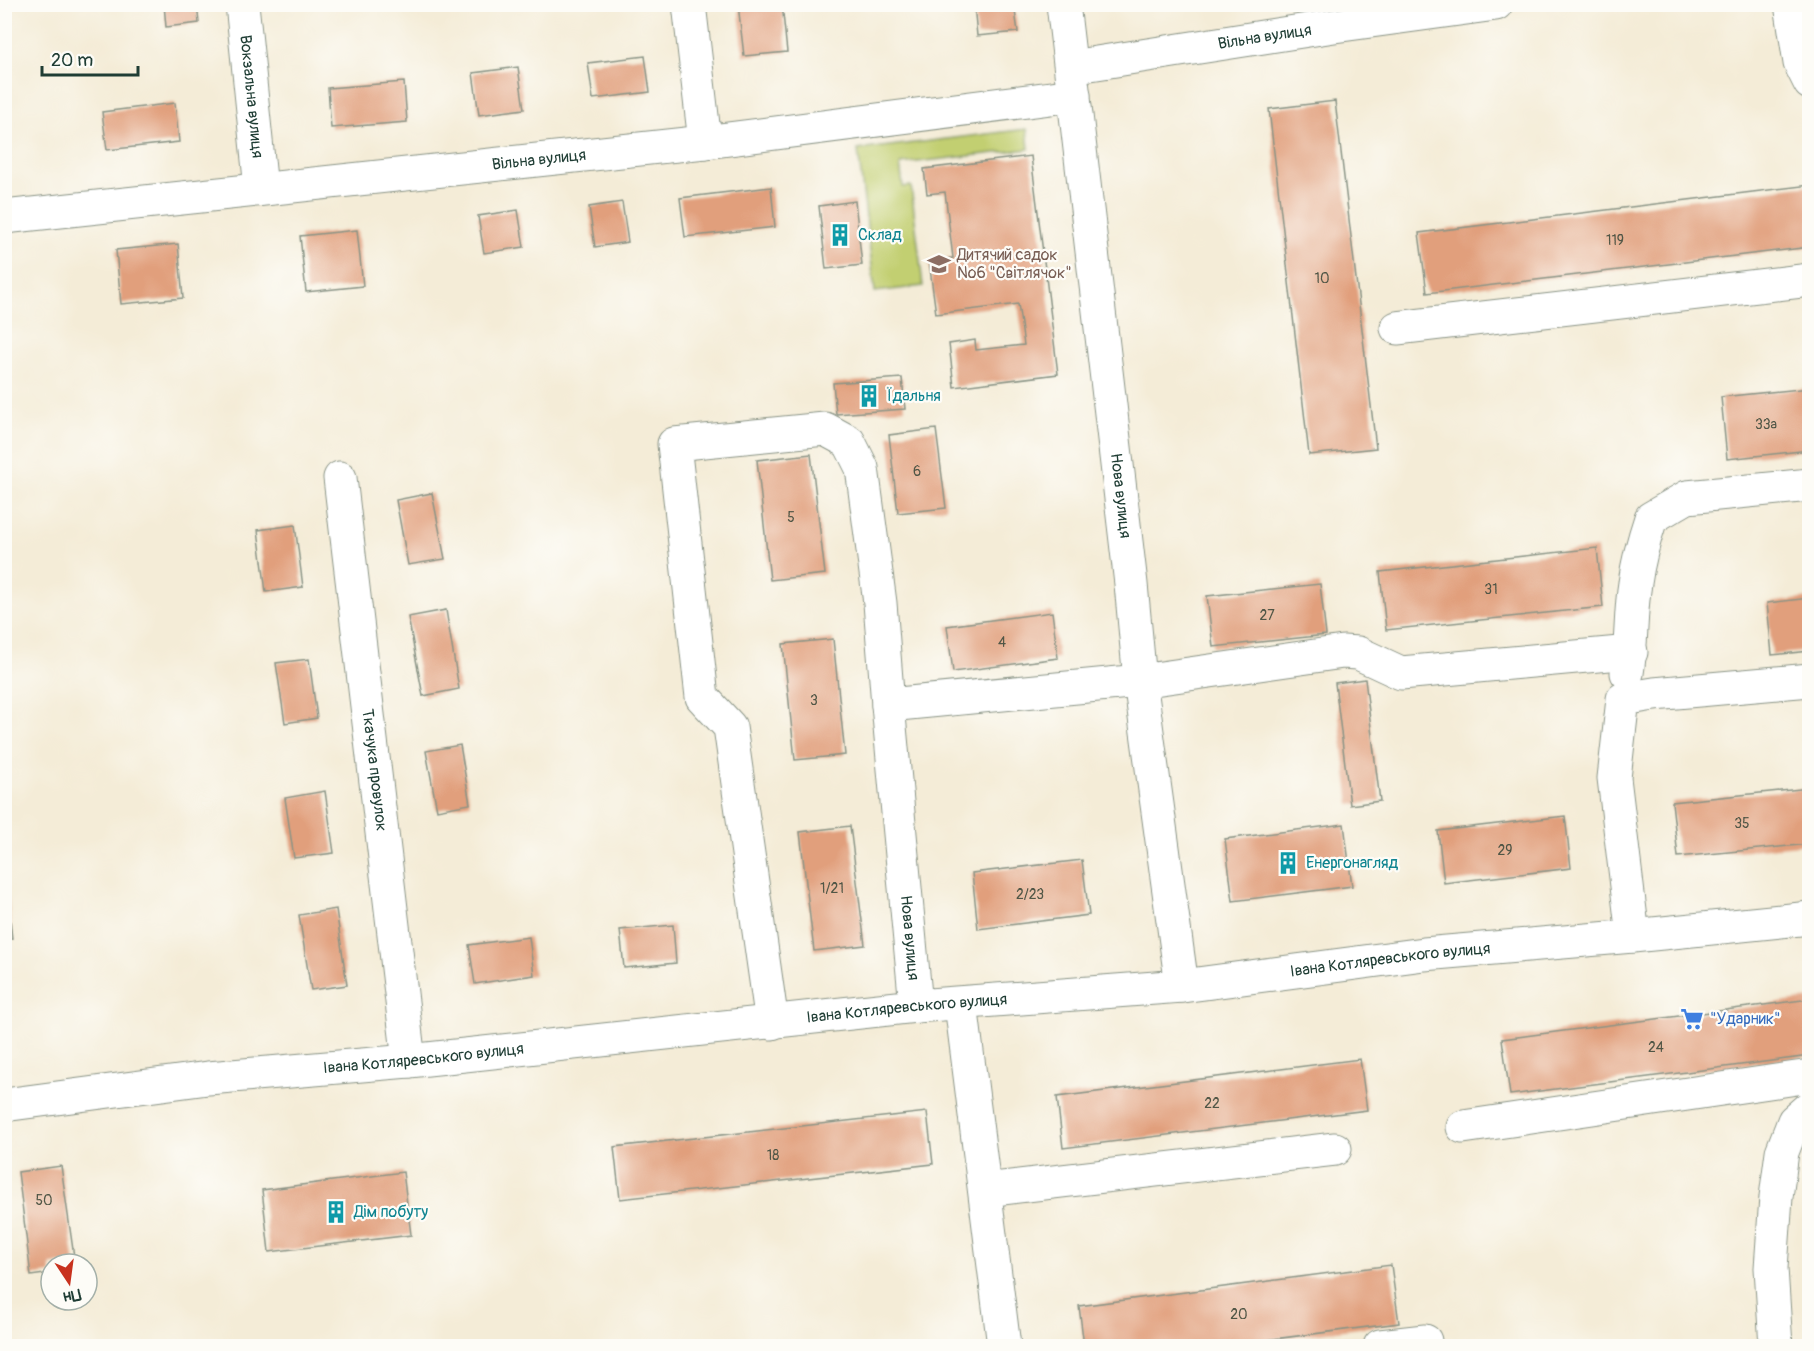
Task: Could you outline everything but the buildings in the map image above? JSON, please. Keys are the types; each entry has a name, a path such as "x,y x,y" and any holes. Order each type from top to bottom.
{"street":[{"name":"Вокзальна вулиця","path":"242,4 261,189"},
{"path":"690,4 705,142"},
{"name":"Нова вулиця","path":"1063,4 1131,584 1140,681 1182,986"},
{"name":"Вільна вулиця","path":"4,216 705,142 1072,81 1334,26 1496,4"},
{"path":"1791,4 1800,63 1809,83"},
{"path":"1397,328 1809,280"},
{"name":"Нова вулиця","path":"772,1023 730,728 702,698 674,444 825,429 849,442 862,468 880,603 916,1006"},
{"name":"Ткачука провулок","path":"340,478 409,1061"},
{"path":"1633,936 1614,778 1631,652 1635,584 1644,538 1651,518 1687,497 1809,485"},
{"path":"888,705 1140,681 1343,652 1358,653 1401,674 1631,652"},
{"path":"1623,699 1654,694 1809,680"},
{"name":"Івана Котляревського вулиця","path":"4,1104 208,1078 409,1061 916,1006 1182,986 1424,954 1809,918"},
{"path":"961,1004 1004,1347"},
{"path":"1463,1127 1809,1076"},
{"path":"1776,1347 1771,1268 1782,1152 1794,1121 1809,1107"},
{"path":"985,1190 1335,1149"},
{"path":"1380,1347 1425,1341"}],"green space":[{"path":"1027,129 1029,149 900,164 903,187 911,186 923,286 875,292 858,150"}],"place":[{"name":"Склад","path":"840,235"},
{"name":"Дитячий садок №6 \"Світлячок\"","path":"939,264"},
{"name":"Їдальня","path":"869,396"},
{"name":"Енергонагляд","path":"1288,863"},
{"name":"\"Ударник\"","path":"1692,1019"},
{"name":"Дім побуту","path":"336,1212"}]}
